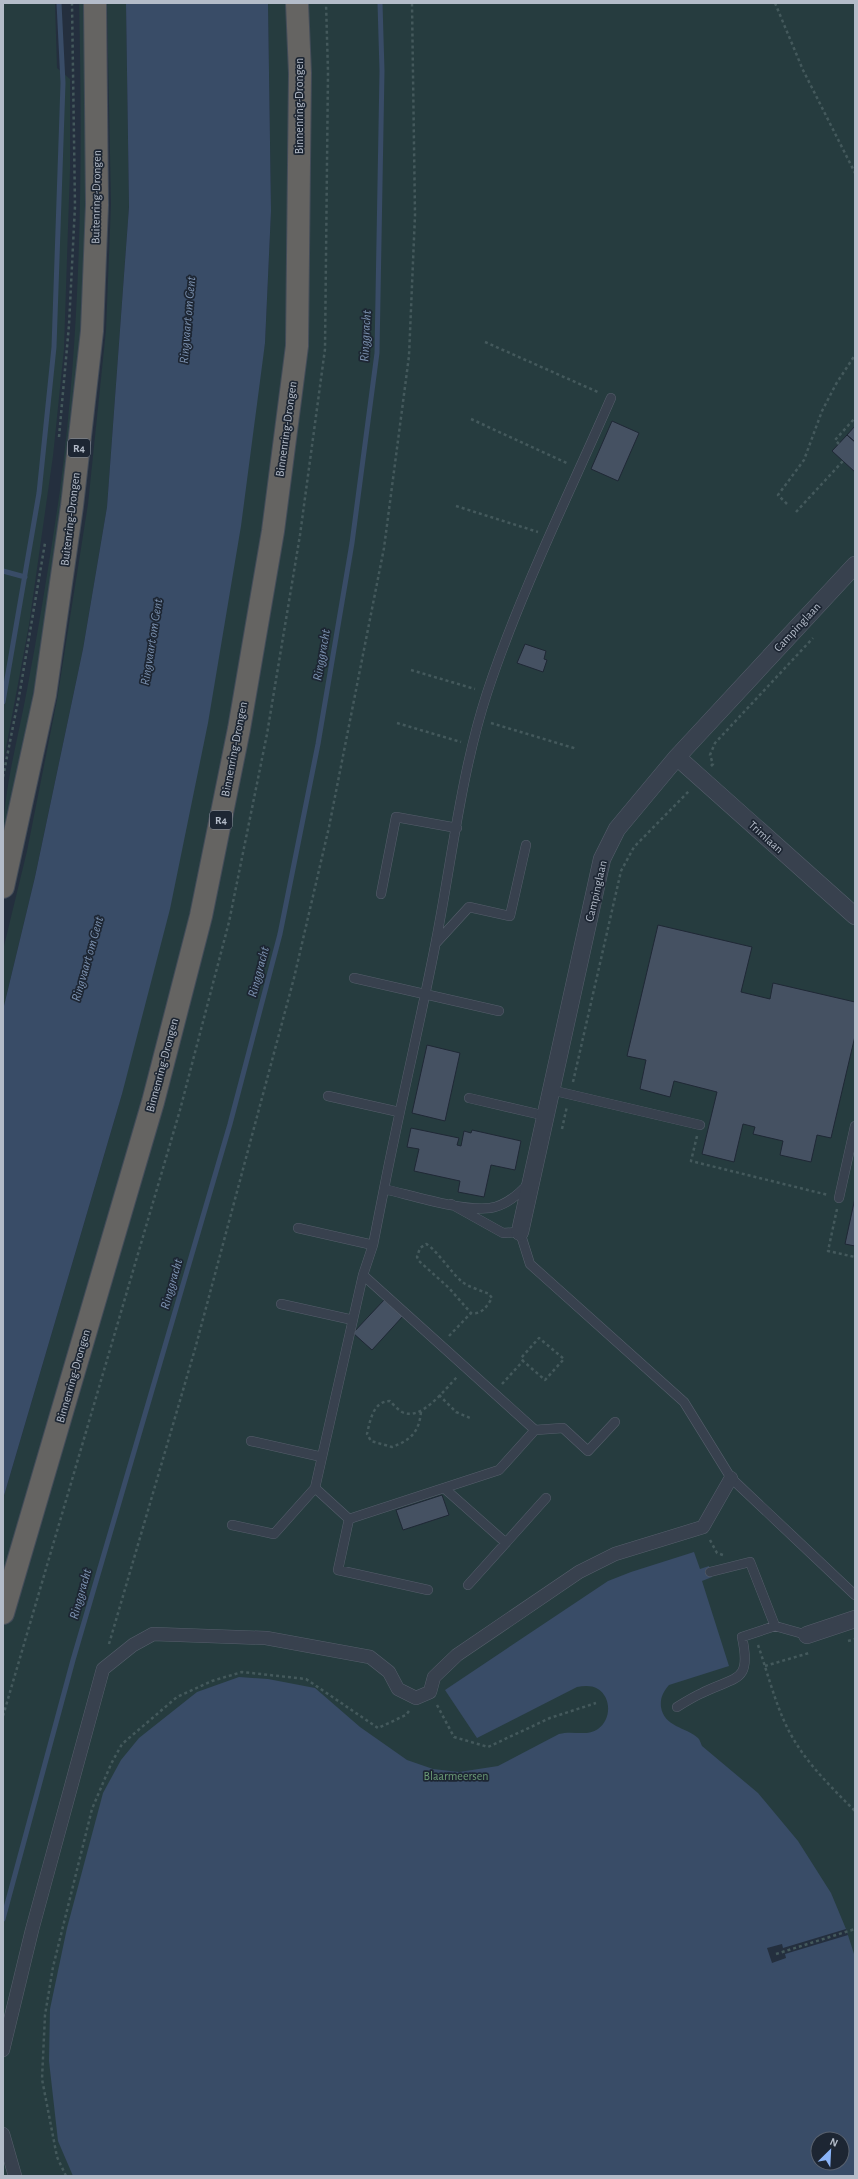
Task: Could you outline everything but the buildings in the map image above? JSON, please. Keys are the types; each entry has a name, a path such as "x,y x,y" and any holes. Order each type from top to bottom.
{"highway":[{"name":"Buitenring-Drongen","path":"3,887 45,695 72,506 92,331 97,205 95,3"},
{"name":"Binnenring-Drongen","path":"3,1613 155,1095 201,916 239,729 272,531 297,346 300,81 297,3"}],"street":[{"name":"Campinglaan","path":"520,1232 602,859 618,829 677,757 855,565"},
{"name":"Trimlaan","path":"677,757 855,916"},
{"path":"3,2050 34,1923 103,1669 133,1645 153,1634 266,1638 370,1657 389,1672 398,1689 416,1698 430,1692 434,1677 457,1655 579,1572 615,1554 703,1527 731,1478"},
{"path":"807,1635 855,1619"},
{"path":"3,2134 15,2176"}],"lane":[{"path":"232,1525 274,1534 315,1488 363,1275 373,1245 399,1112 436,943 473,746 487,692 550,536 611,398"},
{"path":"381,894 396,817 457,828"},
{"path":"436,943 469,907 510,916 526,845"},
{"path":"354,978 500,1011"},
{"path":"551,1090 700,1125"},
{"path":"328,1096 399,1112"},
{"path":"469,1098 546,1116"},
{"path":"839,1198 855,1126"},
{"path":"384,1189 451,1204 474,1208 491,1208 510,1201 521,1192 531,1180"},
{"path":"451,1204 503,1233 520,1232 530,1264 684,1402 731,1478 855,1594"},
{"path":"298,1228 373,1245"},
{"path":"363,1275 535,1430"},
{"path":"281,1304 353,1320"},
{"path":"349,1519 499,1470 535,1430 563,1428 588,1451 615,1422"},
{"path":"251,1442 322,1457"},
{"path":"315,1488 349,1519"},
{"path":"444,1488 506,1543"},
{"path":"468,1585 546,1498"},
{"path":"349,1519 338,1570 428,1590"},
{"path":"710,1572 750,1562 774,1626"},
{"path":"677,1707 701,1693 733,1681 740,1676 746,1656 742,1637 774,1626 807,1635"}],"path":[{"path":"58,444 69,325 75,206 72,3"},
{"path":"103,1669 195,1349 294,978 329,827 384,548 409,356 415,214 412,3"},
{"path":"775,3 803,70 855,172"},
{"path":"486,342 611,398"},
{"path":"787,504 778,495 804,460 822,411 836,384 855,355"},
{"path":"839,444 835,440 855,418"},
{"path":"471,419 580,469"},
{"path":"796,512 843,461"},
{"path":"456,506 550,536"},
{"path":"3,777 20,691 46,538"},
{"path":"709,769 713,764 710,755 715,743 814,636"},
{"path":"411,670 487,692"},
{"path":"480,720 577,749"},
{"path":"397,723 473,746"},
{"path":"561,1133 621,871 634,847 696,784"},
{"path":"700,1125 691,1161 839,1198 828,1251 855,1257"},
{"path":"426,1244 431,1246 446,1267 462,1282 489,1294 492,1298 484,1309 476,1314 471,1313 461,1300 419,1261 417,1257 420,1248 426,1244"},
{"path":"440,1344 471,1313"},
{"path":"494,1393 523,1361 521,1358 539,1338 564,1359 545,1380 523,1361"},
{"path":"421,1412 420,1425 414,1433 392,1448 371,1441 367,1434 374,1411 384,1401 390,1401 402,1412 408,1414 421,1412 466,1368"},
{"path":"439,1395 456,1412 470,1418"},
{"path":"703,1527 718,1554 750,1562"},
{"path":"754,1633 785,1723 795,1742 813,1768 855,1811"},
{"path":"66,2176 57,2158 42,2079 45,2015 53,1967 92,1809 110,1764 122,1744 176,1697 212,1681 242,1672 306,1679 378,1728 406,1715 416,1698"},
{"path":"430,1692 454,1737 488,1747 550,1718 596,1703"},
{"path":"776,1954 855,1929"}],"green space":[{"path":"3,3 55,3 57,68 70,79 70,169 64,349 53,456 29,625 3,764"},
{"path":"79,3 85,3 87,172 82,306 76,383 68,460 47,613 34,690 3,841 5,804 44,593 60,490 67,429 79,247 81,125"},
{"path":"107,3 126,3 129,207 107,507 83,649 35,877 3,1010 3,950 27,851 57,700 88,504 106,330 111,204"},
{"name":"Blaarmeersen","path":"268,3 855,3 855,2176 3,2176 3,1499 122,1094 265,343 271,211"}],"water":[{"name":"Ringvaart om Gent","path":"126,3 268,3 271,211 265,343 241,526 208,723 170,909 122,1094 3,1499 3,1010 35,877 83,649 107,507 129,207"},
{"path":"694,1552 700,1569 709,1566 712,1577 702,1581 729,1666 669,1685 662,1698 661,1707 666,1719 698,1738 702,1746 758,1793 798,1841 831,1893 846,1929 855,1957 855,2176 73,2176 58,2141 49,2061 50,2009 67,1928 103,1793 121,1760 139,1738 197,1692 239,1677 268,1679 315,1688 360,1727 407,1760 433,1769 459,1772 498,1766 559,1734 589,1733 598,1729 605,1720 608,1709 608,1703 603,1693 593,1687 577,1687 477,1738 445,1690 608,1581"}],"pier":[{"path":"846,1929 848,1935 785,1954 786,1958 772,1963 767,1948 782,1944 783,1948"}],"waterway":[{"path":"3,702 39,493 54,347 63,83 59,3"},
{"name":"Ringgracht","path":"3,1919 73,1660 230,1124 280,934 318,744 352,543 377,353 382,71 380,3"},
{"path":"3,571 25,577"}]}
